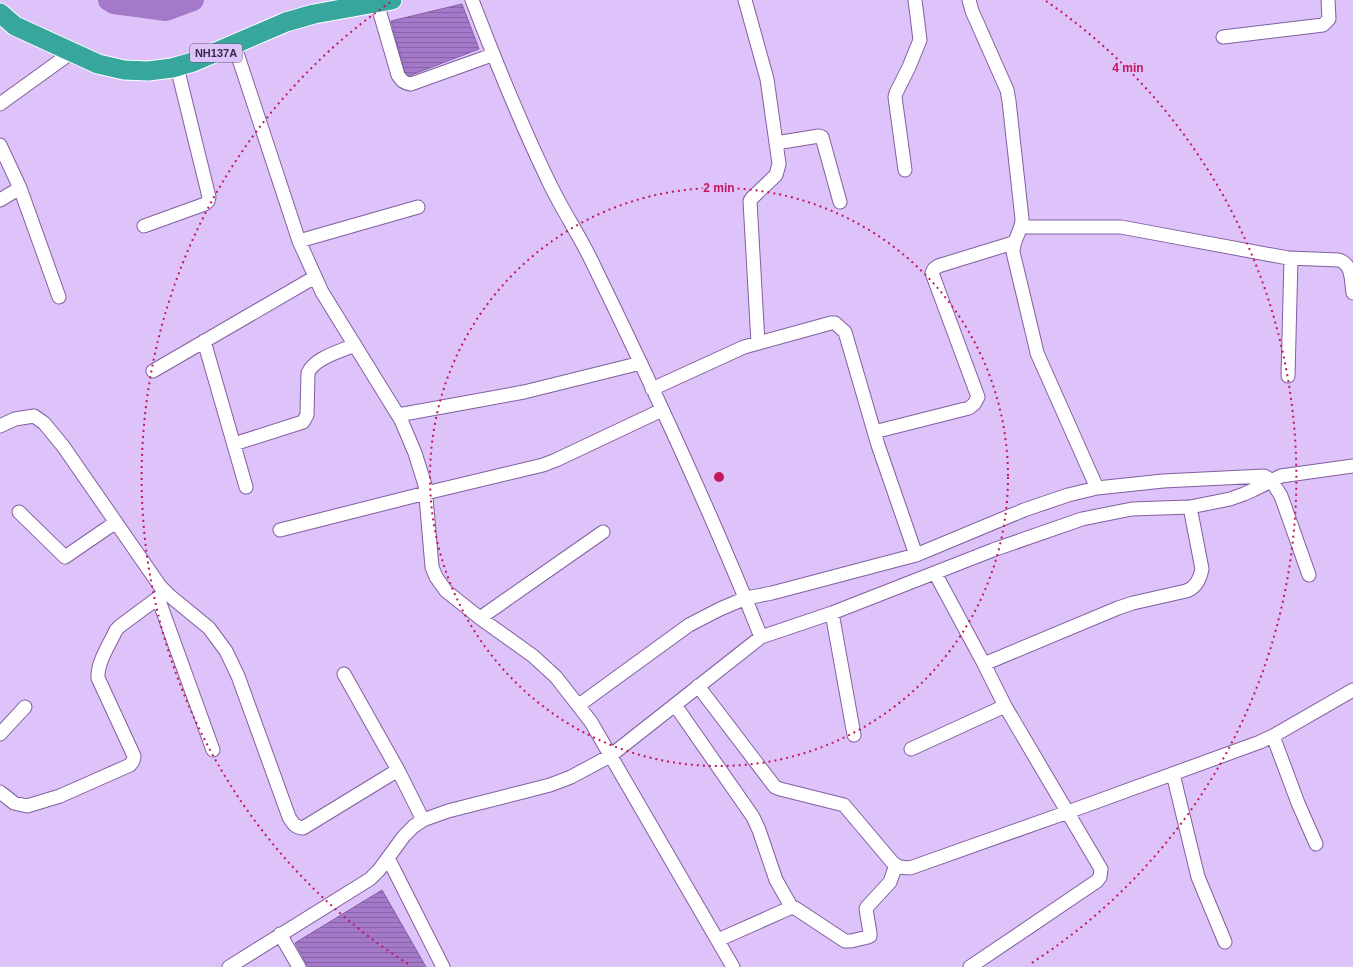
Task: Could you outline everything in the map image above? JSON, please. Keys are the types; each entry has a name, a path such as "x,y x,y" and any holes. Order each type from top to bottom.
{"highway":[{"name":"NH137A","path":"3,0 41,37"},
{"name":"NH137A","path":"0,13 15,26 98,64 124,70 148,71 177,67 193,62 286,22 314,14 384,2"}],"street":[{"path":"472,0 492,55 548,180 589,255 688,463 746,598 761,637"},
{"path":"745,0 767,79 779,164 778,172 750,201 758,343"},
{"path":"905,170 895,97 920,40 915,0"},
{"path":"969,0 972,11 1007,90 1022,219 1021,227 1013,243 1013,252 1037,353 1097,488"},
{"path":"1223,36 1323,25 1329,20 1328,0 1336,0"},
{"path":"384,2 398,74 401,80 406,84 411,84 492,55"},
{"path":"234,44 299,241 322,292 398,415 415,453 425,484 432,567 436,577 446,591 480,618 533,656 556,677 579,705 600,737 733,967"},
{"path":"0,104 72,52"},
{"path":"144,226 205,204 209,197 177,67"},
{"path":"776,143 819,136 822,137 824,139 840,202"},
{"path":"0,145 20,188 59,297"},
{"path":"0,200 20,188"},
{"path":"299,241 418,207"},
{"path":"1021,227 1121,227 1291,258 1339,260 1343,261 1350,269 1353,293"},
{"path":"874,432 969,408 974,404 978,396 932,273 938,266 1013,243"},
{"path":"1288,376 1291,258"},
{"path":"153,371 315,277"},
{"path":"652,389 744,347 830,323 835,323 845,332 874,432 916,555"},
{"path":"204,341 246,487"},
{"path":"234,444 303,422 307,415 308,372 310,368 317,362 355,345"},
{"path":"398,415 524,392 641,363"},
{"path":"280,530 543,465 662,410"},
{"path":"0,426 15,419 34,416 44,423 63,446 116,522 162,595 213,750"},
{"path":"229,967 363,884 379,870 404,836 414,826 423,820 448,810 550,785 571,777 610,756 761,637 935,574 993,550 1082,519 1121,510 1190,507 1230,499 1253,490 1280,476 1353,466"},
{"path":"579,705 689,625 746,598 772,593 916,555 1024,510 1068,495 1097,488 1163,481 1262,476 1271,480 1281,496 1309,575"},
{"path":"984,664 1118,608 1133,603 1186,591 1193,587 1200,578 1202,569 1190,507"},
{"path":"19,512 65,557 116,522"},
{"path":"480,618 603,532"},
{"path":"935,574 1005,706 1101,869 1100,877 1097,881 970,967"},
{"path":"162,595 209,628 226,651 238,676 289,817 293,824 298,828 303,828 400,776"},
{"path":"0,792 14,803 27,806 60,796 130,765 134,760 134,756 98,678 98,672 116,630 126,620 162,595"},
{"path":"832,612 854,735"},
{"path":"344,674 423,820"},
{"path":"698,686 775,787 844,805 896,865 899,867 910,868 1173,774 1273,736 1353,690"},
{"path":"675,705 753,817 776,880 792,908"},
{"path":"911,749 1005,706"},
{"path":"0,734 25,708"},
{"path":"1273,736 1298,803 1316,844"},
{"path":"1173,774 1198,877 1225,942"},
{"path":"388,858 443,967"},
{"path":"718,940 792,908 798,909 845,941 869,937 870,933 867,907 890,882 896,865"},
{"path":"280,934 299,967"}],"shaded area":[{"path":"462,4 479,49 406,77 391,21"},
{"path":"382,890 426,967 308,967 295,943"}],"waterway":[{"path":"109,0 114,3 166,10 193,0"}]}
